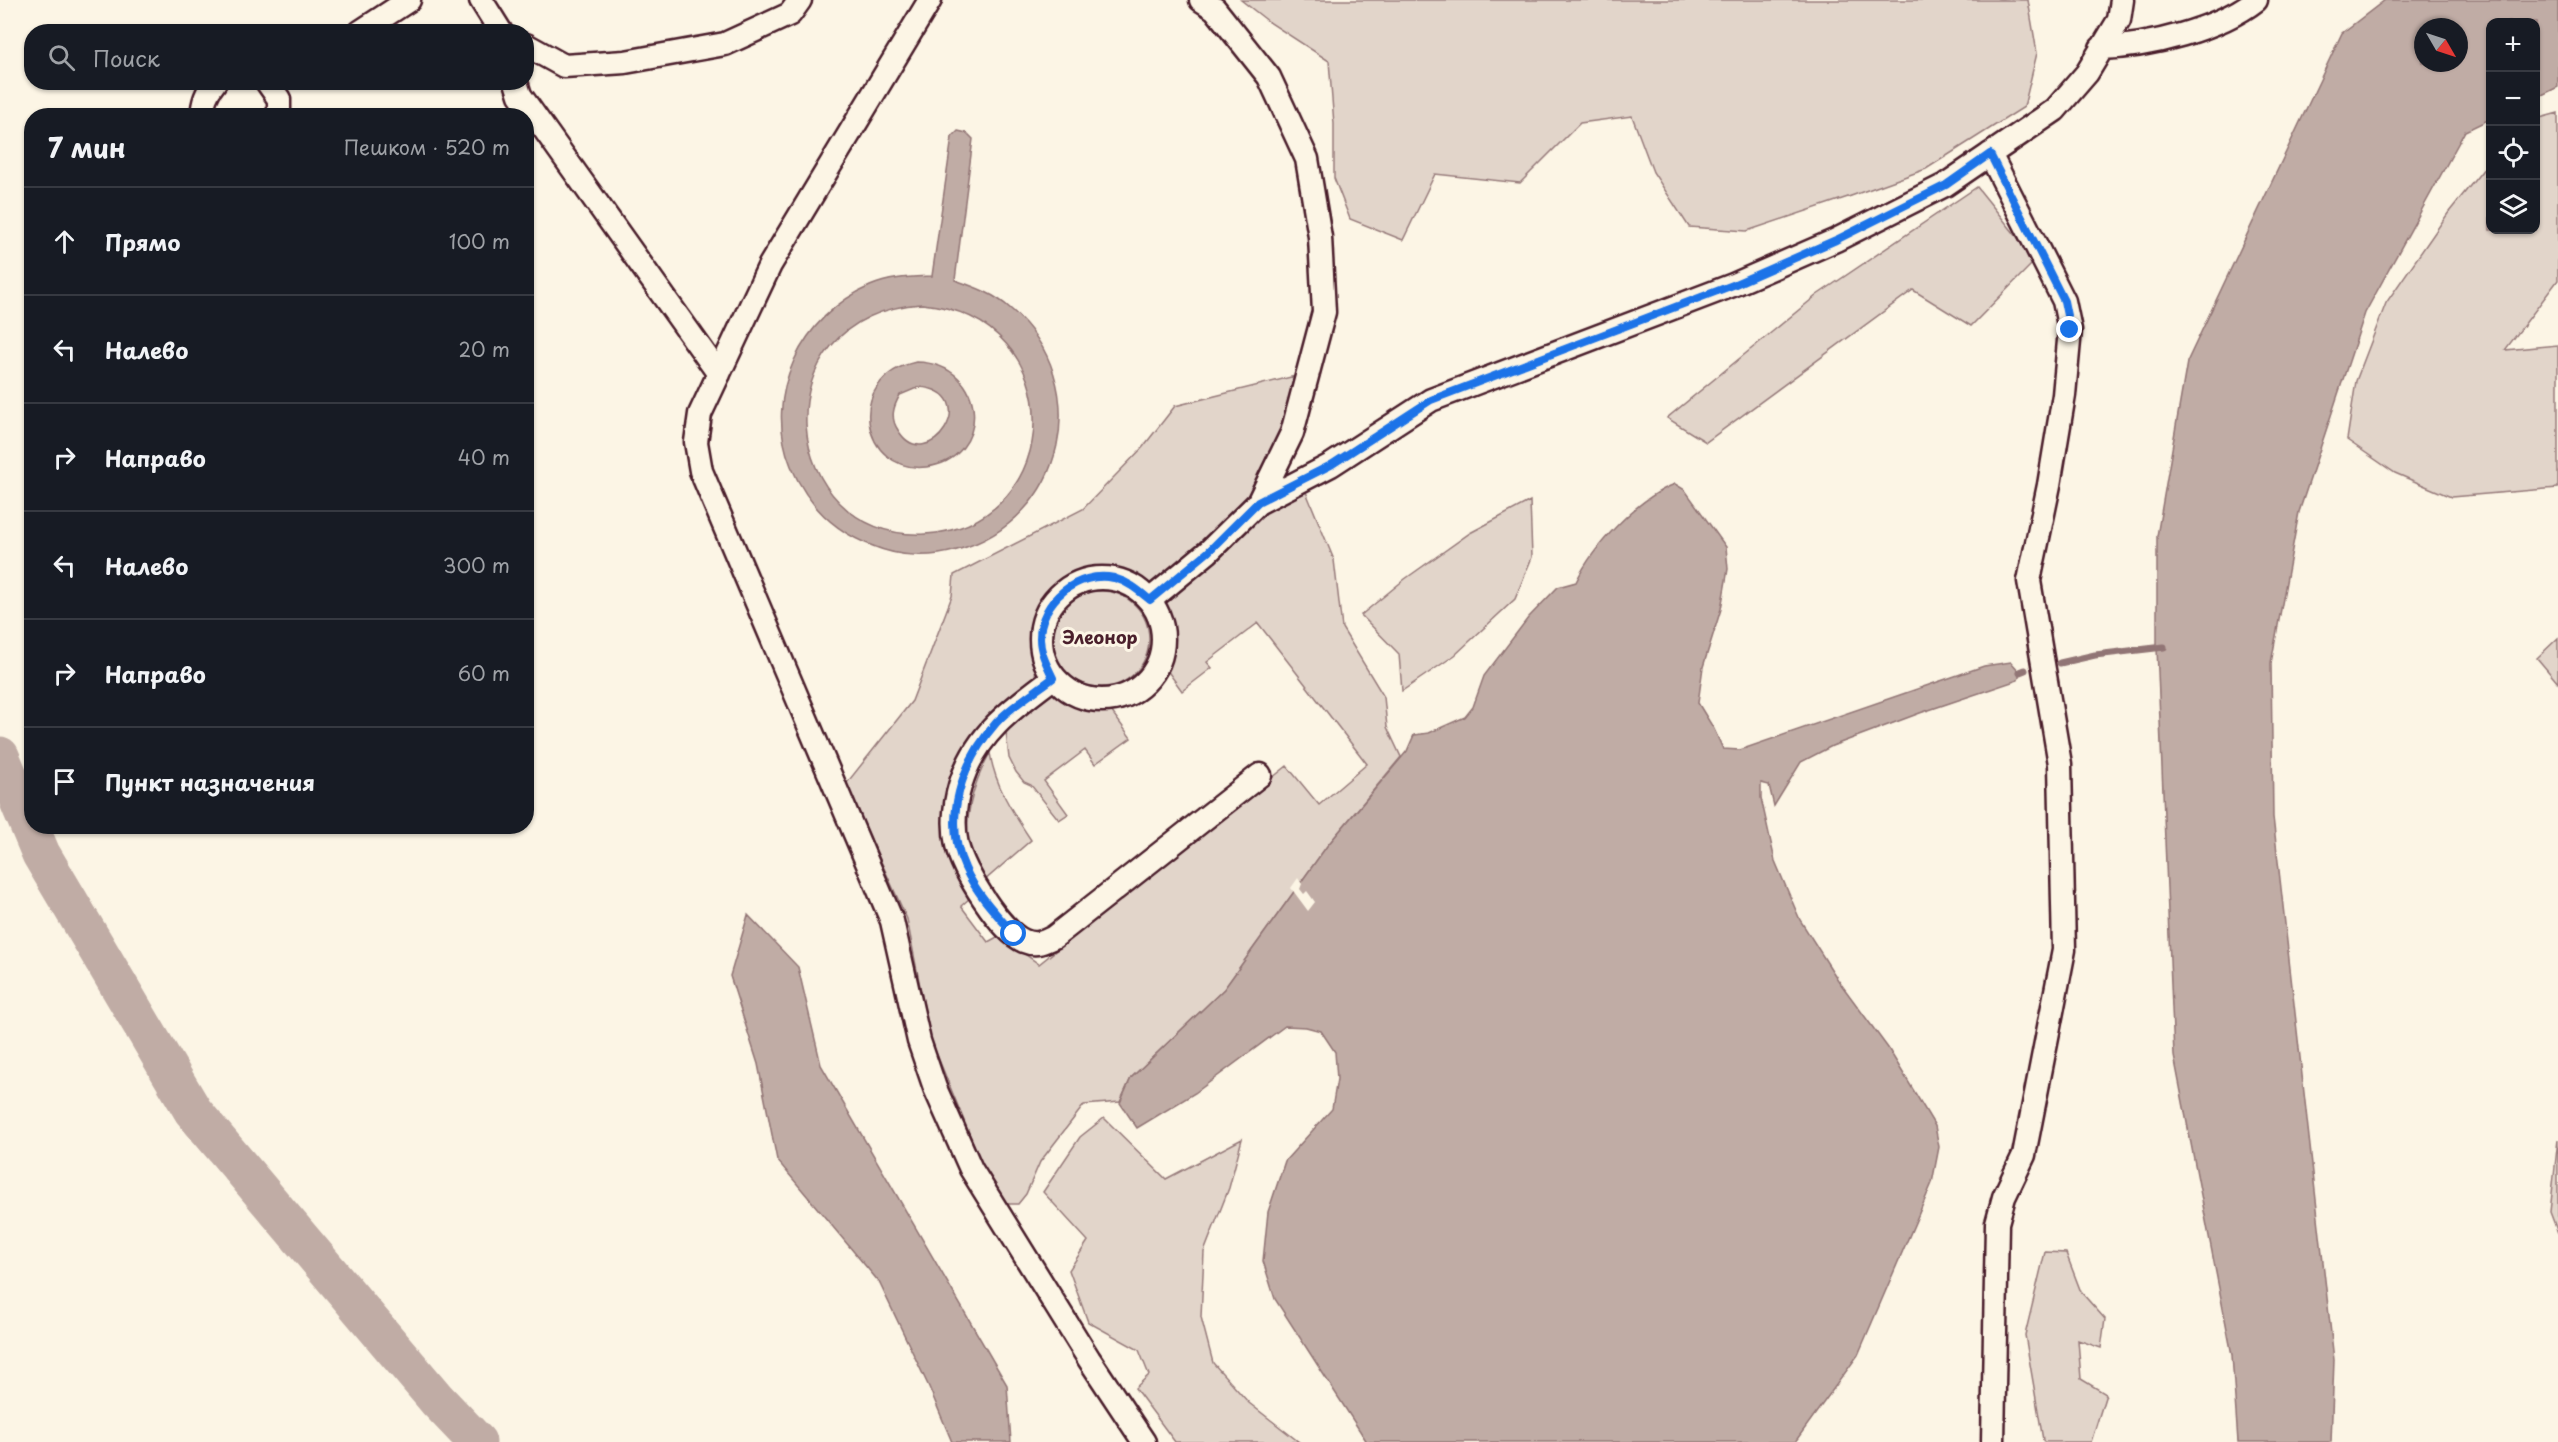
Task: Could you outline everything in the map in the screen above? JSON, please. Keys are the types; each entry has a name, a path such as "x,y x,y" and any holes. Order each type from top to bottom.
{"street":[{"path":"372,24 409,0"},
{"path":"481,0 495,24"},
{"path":"534,49 564,66 625,62 725,44 790,14 800,0"},
{"path":"930,0 770,266 700,414 696,442 701,471 892,921 919,1041 935,1088 971,1169 1089,1359 1144,1442"},
{"path":"1202,0 1215,9 1269,77 1307,159 1320,237 1324,312 1292,433 1258,502"},
{"path":"1150,600 1208,552 1258,502 1331,465 1431,400 1743,281 1836,240 1946,185 2055,110 2087,73 2119,20 2122,0"},
{"path":"2101,48 2126,48 2210,26 2239,13 2256,0"},
{"path":"203,108 209,90"},
{"path":"275,90 279,108"},
{"path":"518,90 529,108"},
{"path":"534,115 719,374"},
{"path":"1990,154 2064,301 2070,330 2064,395 2049,485 2029,581 2060,764 2064,950 2024,1155 2004,1197 1997,1223 1993,1442"},
{"path":"1092,578 1113,578 1134,586 1150,600 1159,617 1163,636 1161,655 1153,673 1140,687 1124,696 1105,701 1086,699 1068,691 1053,678 1043,659 1040,638 1044,617 1055,598 1072,585 1092,578"},
{"path":"1053,678 997,721 980,744 962,780 956,806 956,837 964,867 978,891 991,907 1014,934 1025,942 1039,944 1054,937 1260,775"}],"shaded area":[{"path":"1241,0 2028,0 2037,53 2024,107 1926,169 1747,231 1689,227 1653,172 1632,116 1580,123 1520,183 1435,174 1403,240 1350,219 1334,178 1334,124 1329,61 1269,22"},
{"path":"2385,0 2558,0 2558,87 2540,96 2540,18 2486,18 2486,121 2465,131 2365,313 2299,512 2271,663 2273,817 2334,1360 2331,1442 2238,1442 2232,1355 2174,1056 2157,648 2157,536 2187,362 2342,33"},
{"path":"2558,113 2558,280 2505,350 2558,345 2558,488 2451,497 2395,473 2347,440 2356,381 2386,303 2449,212 2486,166 2486,234 2540,234 2540,118"},
{"path":"958,131 967,133 973,139 955,280 998,299 1011,309 1038,339 1054,374 1060,410 1057,446 1044,480 1023,510 994,534 947,553 904,554 883,550 846,533 824,515 805,493 791,466 783,439 782,412 785,385 794,360 807,337 825,316 846,299 885,281 932,276 952,137","holes":["922,304 972,318 1007,345 1028,381 1034,421 1027,461 1006,497 972,522 925,534 876,527 840,503 816,467 806,426 811,384 831,346 868,318"]},
{"path":"1977,187 2018,238 2033,263 1971,326 1913,290 1706,442 1667,418 1817,295"},
{"path":"916,362 940,367 958,378 969,394 973,412 971,431 963,448 948,461 926,467 904,465 887,456 875,441 869,423 870,404 878,386 893,371","holes":["919,387 939,392 948,403 950,416 945,429 935,439 923,445 910,442 898,430 893,417 900,395"]},
{"path":"1295,376 1292,403 1267,465 1237,512 1154,584 1148,586 1113,571 1097,570 1067,579 1044,600 1032,629 1035,676 991,715 953,777 970,898 961,906 988,942 999,936 1039,964 1287,766 1319,805 1367,764 1258,623 1207,662 1212,668 1182,691 1164,666 1170,641 1163,602 1247,524 1304,487 1334,560 1342,628 1384,697 1387,727 1401,757 1327,846 1224,989 1131,1078 1120,1102 1084,1105 1040,1162 1026,1194 1018,1204 1005,1204 981,1162 930,1038 907,919 846,784 912,701 952,596 954,575 1083,509 1143,447 1175,406"},
{"path":"1675,484 1685,490 1726,547 1728,569 1721,609 1703,667 1698,703 1723,749 1740,750 1984,666 2011,662 2020,672 2018,680 1832,746 1801,762 1774,806 1769,785 1761,783 1761,798 1775,861 1800,920 1838,980 1888,1048 1935,1126 1939,1147 1932,1183 1858,1355 1795,1442 1367,1442 1275,1299 1263,1261 1268,1212 1285,1161 1332,1109 1337,1079 1335,1052 1321,1031 1306,1027 1285,1026 1195,1093 1137,1128 1120,1103 1131,1078 1224,989 1327,846 1407,751 1414,735 1429,733 1465,717 1473,707 1484,676 1528,618 1558,587 1576,582 1593,553 1632,512 1646,500"},
{"path":"1530,501 1532,557 1515,599 1455,655 1402,691 1399,654 1361,615 1405,579 1470,533"},
{"path":"1101,591 1119,595 1135,605 1145,621 1149,639 1145,657 1135,673 1119,683 1101,687 1083,683 1067,673 1057,657 1053,639 1057,621 1067,605 1083,595"},
{"path":"2558,638 2558,683 2537,658"},
{"path":"1053,692 1080,704 1109,708 1131,738 1095,764 1085,750 1044,781 1068,814 1059,820 1031,785 1024,782 1016,772 1009,758 1006,732 1010,720"},
{"path":"990,753 1000,788 1031,840 984,881 972,860 967,833 974,791"},
{"path":"748,915 798,967 821,1065 1007,1385 1011,1442 952,1442 929,1387 879,1282 777,1160 758,1064 730,976"},
{"path":"1104,1118 1166,1179 1242,1139 1229,1188 1204,1252 1201,1317 1213,1363 1249,1403 1299,1442 1175,1442 1135,1388 1149,1375 1139,1350 1088,1322 1069,1270 1088,1241 1043,1192 1080,1137"},
{"path":"2558,1139 2558,1233 2550,1212"},
{"path":"2045,1252 2066,1253 2081,1292 2105,1319 2101,1348 2078,1340 2081,1379 2106,1394 2091,1442 2044,1442 2043,1440 2025,1335"}],"pier":[{"path":"1298,878 1302,884 1300,889 1304,894 1307,891 1315,902 1308,911 1291,888"}],"waterway":[{"path":"2060,663 2095,655 2164,647"},
{"path":"2020,672 2025,670"},
{"path":"0,756 24,813"},
{"path":"33,834 41,854 193,1111 437,1400 477,1442"}],"district":[{"name":"Элеонор","path":"1100,638"}],"route":[{"path":"1014,934 978,891 964,867 957,846 956,806 968,764 997,721 1053,678 1043,659 1040,638 1044,617 1055,598 1072,585 1092,578 1113,578 1134,586 1150,600 1208,552 1258,502 1331,465 1431,400 1733,285 1836,240 1946,185 1990,154 2064,301 2070,330"}]}
